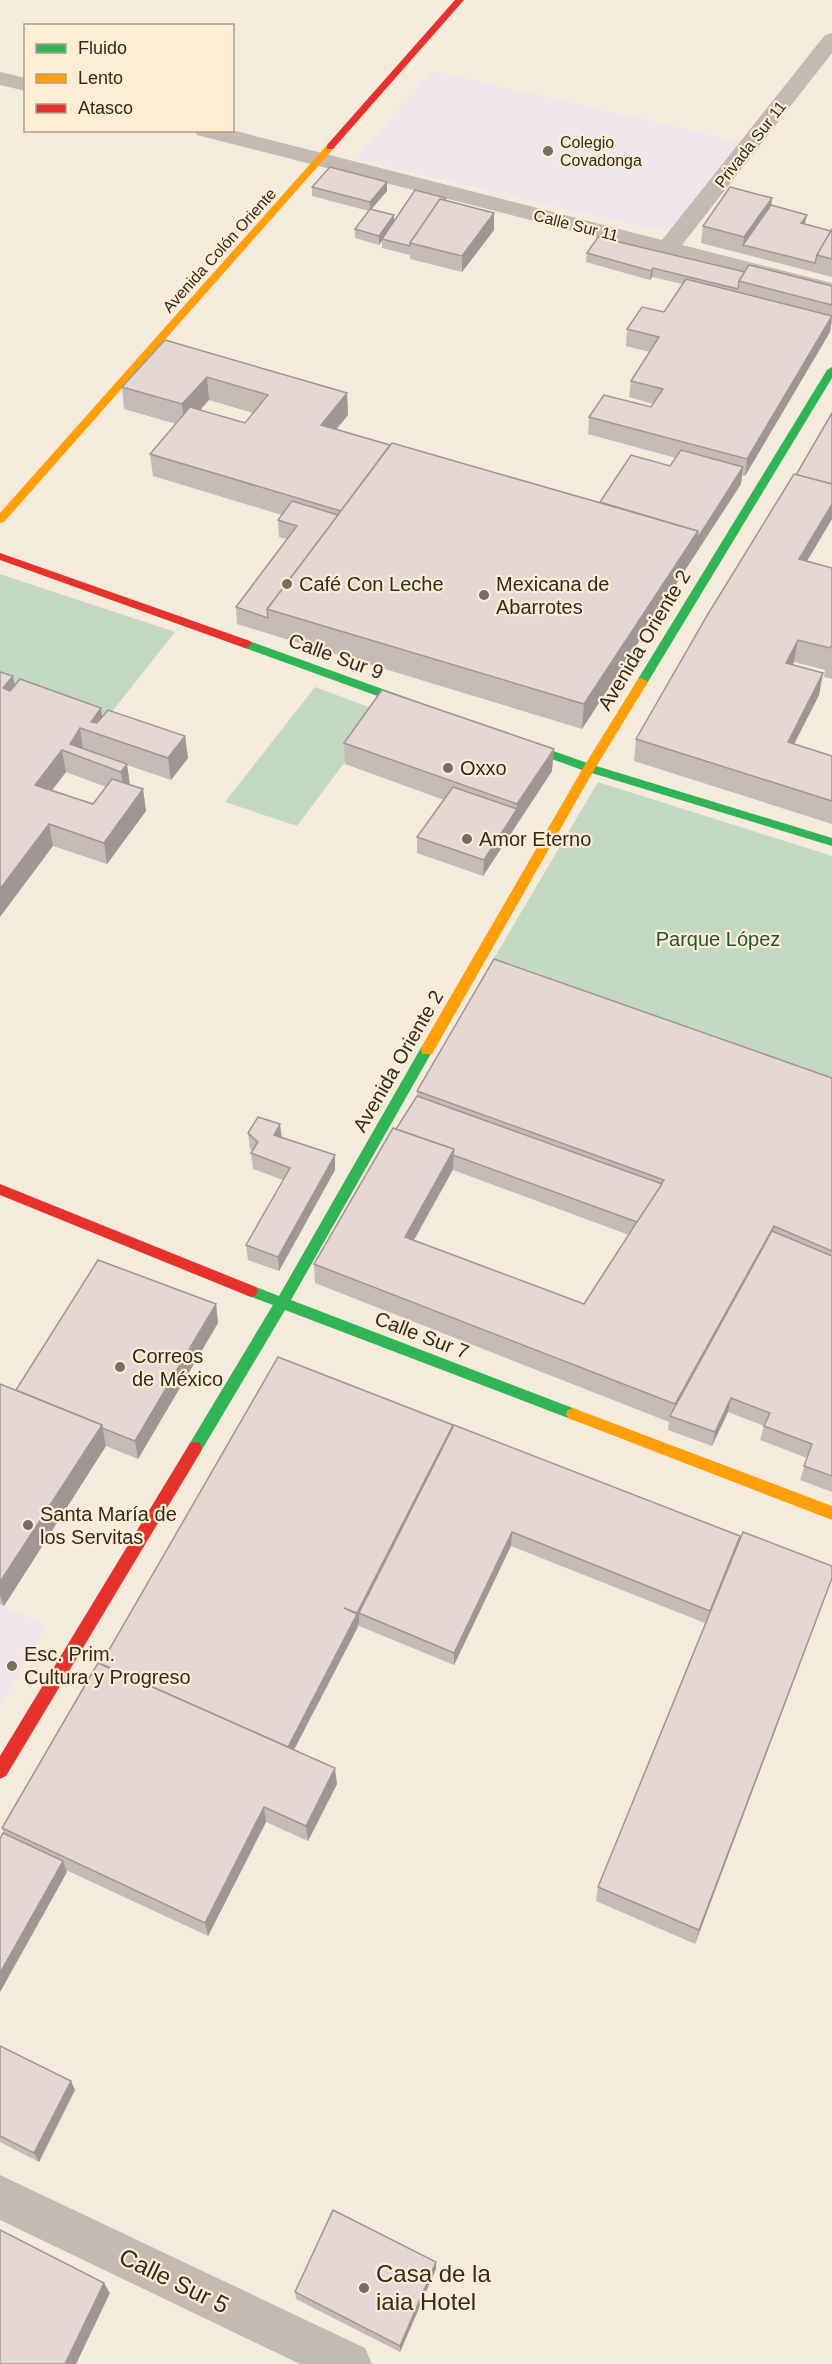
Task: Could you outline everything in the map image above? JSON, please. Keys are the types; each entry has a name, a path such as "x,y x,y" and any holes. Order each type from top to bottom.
{"street":[{"name":"Avenida Colón Oriente","path":"0,520 321,160 460,0"},
{"name":"Privada Sur 11","path":"668,248 832,39"},
{"path":"0,78 24,84"},
{"name":"Calle Sur 11","path":"213,132 832,290"},
{"name":"Avenida Oriente 2","path":"0,1771 282,1303 588,768 832,370"},
{"name":"Calle Sur 9","path":"0,556 433,712"},
{"path":"500,736 588,768 832,842"},
{"name":"Calle Sur 7","path":"0,1189 282,1303 832,1513"},
{"name":"Calle Sur 5","path":"0,2197 349,2364"}],"shaded area":[{"name":"Colegio Covadonga","path":"433,71 740,142 678,224 656,230 356,159"},
{"name":"Esc. Prim. Cultura y Progreso","path":"0,1605 47,1626 0,1706"}],"green space":[{"path":"0,574 175,632 99,728 0,692"},
{"path":"315,687 382,712 297,826 225,802"},
{"name":"Parque López","path":"598,782 832,856 832,1100 483,977"}],"building":[{"path":"330,167 387,182 370,202 312,187"},
{"path":"730,187 772,198 744,237 703,226"},
{"path":"415,190 446,198 445,200 440,199 410,246 382,239"},
{"path":"440,199 494,213 462,256 410,243"},
{"path":"771,205 807,215 801,223 831,231 815,263 743,245"},
{"path":"370,209 394,215 379,236 355,229"},
{"path":"832,229 832,259 817,255"},
{"path":"598,237 745,272 739,281 738,289 653,268 651,271 587,253"},
{"path":"749,265 832,286 832,305 739,281"},
{"path":"686,279 832,316 747,459 589,417 604,395 651,407 663,389 631,381 659,337 627,329 642,307 664,312"},
{"path":"165,340 347,393 321,425 390,445 341,511 150,454 190,407 245,423 268,395 207,377 182,404 122,387"},
{"path":"832,413 832,484 796,475"},
{"name":"Mexicana de Abarrotes","path":"392,443 698,531 584,704 267,609"},
{"path":"681,450 743,467 697,539 698,531 600,502 631,455 670,466"},
{"path":"794,474 832,484 832,504 799,559 832,568 832,645 830,648 798,640 786,663 823,673 788,742 832,756 832,801 636,739 708,614"},
{"path":"292,501 338,515 267,609 268,618 236,607 297,526 278,520"},
{"path":"0,672 13,676 3,688 10,691 20,679 101,708 91,722 97,723 108,710 185,736 168,758 80,728 70,744 127,764 121,772 62,750 35,785 93,804 112,779 143,789 104,843 49,824 0,889"},
{"name":"Oxxo","path":"382,690 554,749 517,804 344,743"},
{"name":"Amor Eterno","path":"453,787 517,809 484,860 417,837"},
{"path":"494,959 832,1078 832,1251 774,1226 675,1404 314,1264 393,1128 454,1149 405,1237 584,1304 664,1180 417,1091"},
{"path":"417,1096 662,1184 637,1222 453,1155 454,1149 396,1129"},
{"path":"258,1117 280,1124 274,1135 335,1155 278,1257 246,1245 290,1168 251,1153 258,1142 248,1133"},
{"path":"772,1231 832,1256 832,1476 804,1466 812,1444 764,1426 770,1413 731,1398 715,1432 670,1416"},
{"name":"Correos de México","path":"98,1260 216,1304 135,1441 16,1390"},
{"path":"278,1357 453,1425 357,1613 344,1608 357,1614 288,1747 101,1664"},
{"name":"Santa María de los Servitas","path":"0,1384 102,1425 0,1582"},
{"path":"454,1425 740,1536 710,1611 512,1532 454,1653 359,1613"},
{"path":"743,1532 832,1566 832,1578 699,1930 598,1887"},
{"path":"98,1663 335,1768 306,1826 264,1807 205,1923 2,1828"},
{"path":"3,1833 63,1861 0,1973 0,1839"},
{"path":"0,2046 71,2081 34,2153 0,2136"},
{"path":"333,2210 436,2262 400,2346 295,2292"},
{"path":"0,2230 104,2283 65,2364 0,2364"}],"traffic: fast":[{"path":"642,682 832,370"},
{"path":"246,644 423,708"},
{"path":"511,740 589,768 832,842"},
{"path":"195,1448 282,1303 427,1050"},
{"path":"251,1291 573,1414"}],"traffic: slow":[{"path":"0,520 330,147"},
{"path":"427,1050 589,768 642,682"},
{"path":"573,1414 832,1513"}],"traffic: jam":[{"path":"330,147 460,0"},
{"path":"0,556 246,644"},
{"path":"0,1189 251,1291"},
{"path":"0,1771 195,1448"}],"place":[{"name":"Colegio Covadonga","path":"548,151"},
{"name":"Café Con Leche","path":"287,584"},
{"name":"Mexicana de Abarrotes","path":"484,595"},
{"name":"Oxxo","path":"448,768"},
{"name":"Amor Eterno","path":"467,839"},
{"name":"Correos de México","path":"120,1367"},
{"name":"Santa María de los Servitas","path":"28,1525"},
{"name":"Esc. Prim. Cultura y Progreso","path":"12,1666"},
{"name":"Casa de la iaia Hotel","path":"364,2288"}]}
